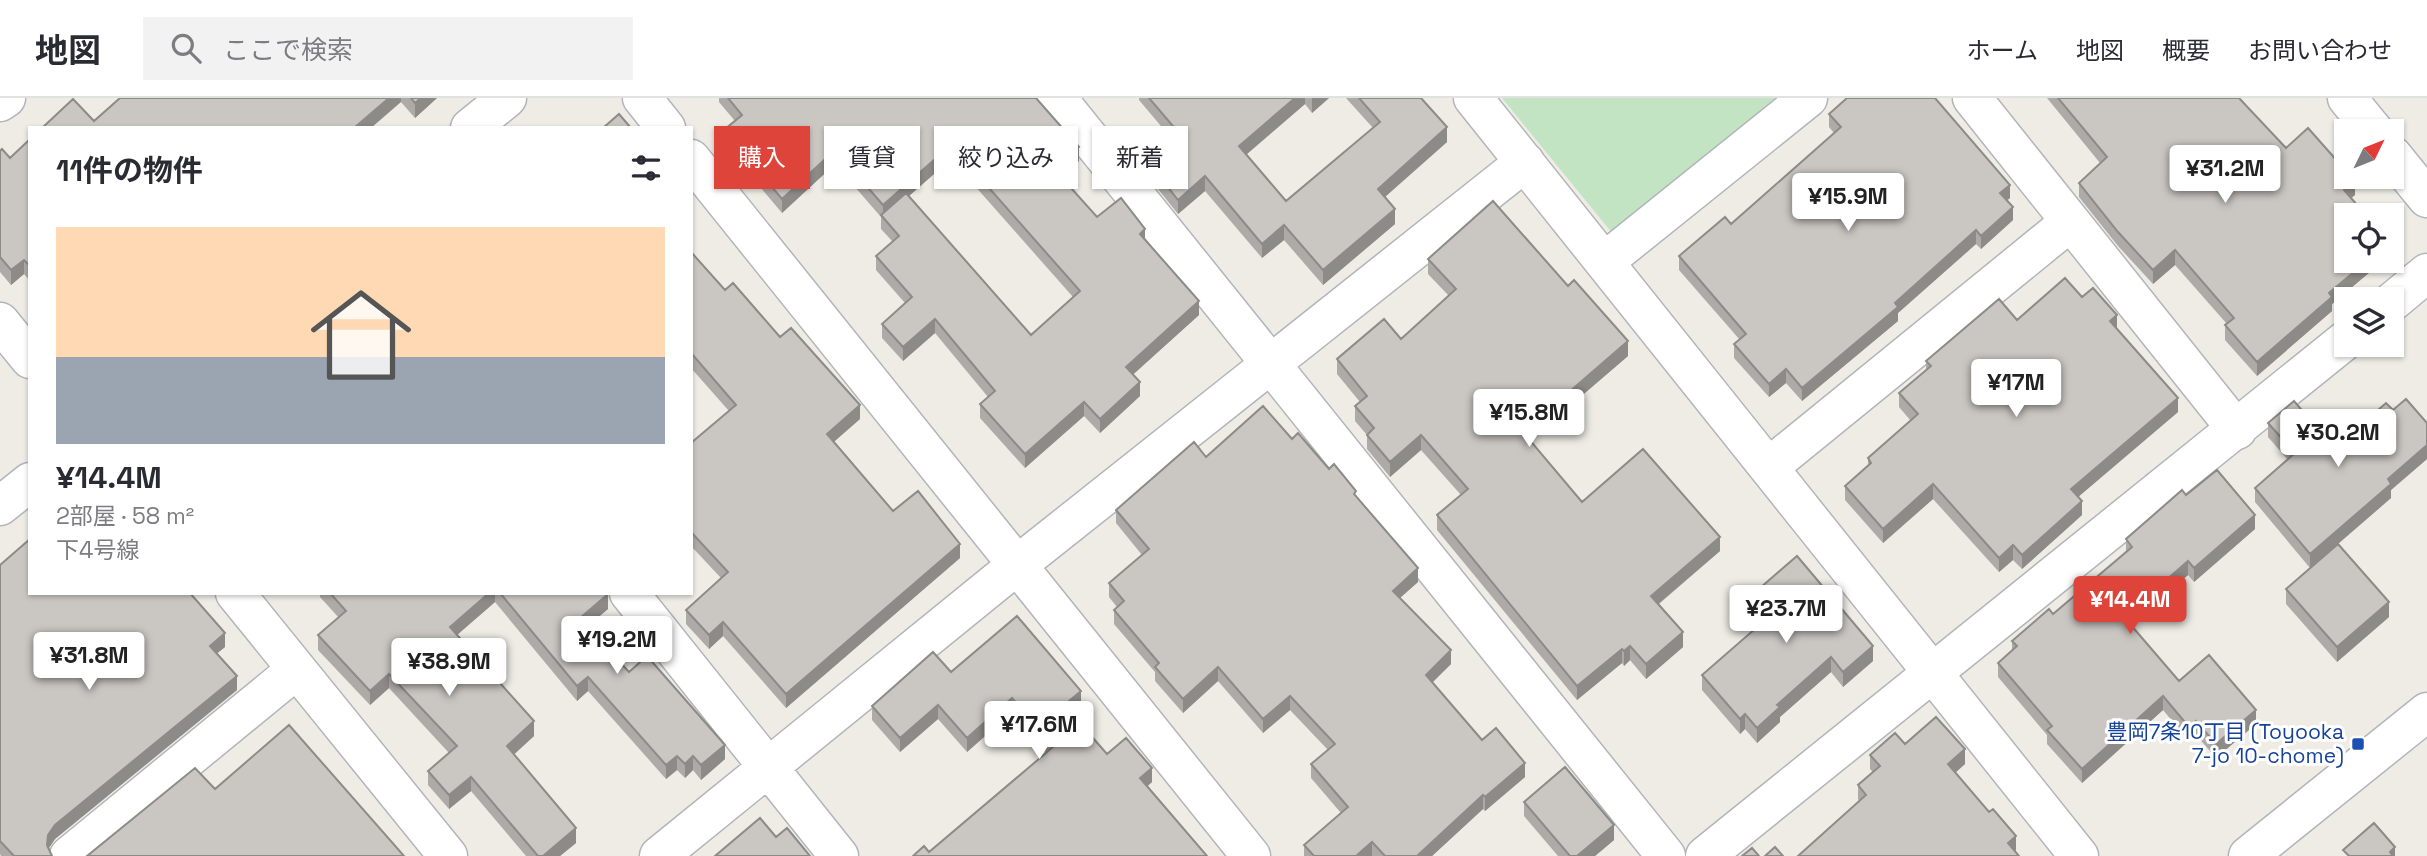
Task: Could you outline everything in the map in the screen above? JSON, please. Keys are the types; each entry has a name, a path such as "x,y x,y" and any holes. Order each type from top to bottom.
{"street":[{"path":"0,103 6,98"},
{"path":"472,126 507,98"},
{"path":"642,98 664,126"},
{"path":"1057,98 1666,856"},
{"path":"1473,98 2079,856"},
{"path":"1604,262 1808,98"},
{"path":"1972,98 2236,430"},
{"path":"2347,98 2364,119"},
{"path":"693,162 1251,856"},
{"path":"659,856 1016,566 1525,162"},
{"path":"2404,170 2427,198"},
{"path":"1769,467 2070,222"},
{"path":"2404,292 2427,273"},
{"path":"0,322 28,357"},
{"path":"1705,856 2334,350"},
{"path":"0,506 28,484"},
{"path":"237,595 448,856"},
{"path":"631,595 839,856"},
{"path":"69,856 296,670"},
{"path":"2248,856 2427,712"}],"green space":[{"path":"1502,98 1788,98 1617,239"}],"building":[{"path":"120,98 389,98 356,126 44,126 73,99 94,121"},
{"path":"728,98 1036,98 1061,126 934,126 934,160 920,172 920,126 824,126 824,160 810,173 810,126 729,126 742,115"},
{"path":"1149,98 1295,98 1239,146 1286,201 1380,122 1359,98 1421,98 1447,127 1378,189 1395,209 1323,270 1284,225 1262,244 1205,176 1178,200 1169,189 1188,189 1188,126 1173,126"},
{"path":"1847,98 1935,98 2010,185 2000,193 2013,207 1981,236 1976,230 1895,303 1898,307 1802,388 1786,369 1769,384 1734,344 1746,334 1679,256 1725,217 1731,224 1841,127 1829,114"},
{"path":"2058,98 2239,98 2286,148 2308,128 2334,157 2334,189 2345,189 2355,203 2334,203 2334,273 2353,273 2334,287 2329,293 2332,297 2257,362 2225,325 2234,318 2175,250 2153,270 2079,183 2107,157"},
{"path":"619,114 629,126 605,126"},
{"path":"28,141 28,264 24,260 11,270 0,257 0,151 2,149 10,158"},
{"path":"774,189 793,189 782,199"},
{"path":"869,189 901,189 883,205"},
{"path":"990,189 1072,189 1097,217 1121,198 1145,229 1140,234 1199,301 1126,367 1140,382 1100,419 1084,402 1025,454 980,404 995,391 935,319 903,347 882,324 912,297 876,256 899,236 881,215 906,193 1031,335 1080,291"},
{"path":"1493,201 1568,286 1574,280 1628,341 1523,432 1582,502 1643,449 1720,537 1651,596 1683,632 1646,664 1630,646 1624,651 1622,649 1577,686 1437,515 1468,489 1421,435 1390,462 1367,435 1374,428 1355,406 1367,396 1337,359 1384,319 1401,339 1456,289 1428,259"},
{"path":"693,254 725,290 733,283 780,337 791,328 860,405 827,434 893,511 918,491 960,544 786,694 723,622 709,635 686,610 728,572 693,534 693,441 736,405 693,355"},
{"path":"2065,278 2082,297 2093,288 2117,315 2110,321 2178,398 2071,489 2082,501 2022,555 2013,545 1999,558 1933,484 1883,529 1845,486 1871,463 1868,458 1918,414 1899,393 1931,366 1926,361 1999,299 2017,320"},
{"path":"2406,399 2427,423 2427,445 2388,479 2391,484 2310,554 2255,488 2295,453 2268,423 2294,401 2334,448 2386,403 2393,410"},
{"path":"1263,406 1292,439 1298,433 1329,469 1334,464 1356,491 1354,494 1418,568 1393,591 1451,650 1426,675 1482,740 1496,728 1525,763 1485,797 1483,795 1417,856 1385,856 1372,842 1356,856 1314,856 1304,845 1348,807 1311,764 1335,744 1290,696 1263,719 1218,667 1183,699 1155,667 1159,663 1114,610 1124,601 1109,583 1149,549 1116,510 1194,442 1206,457"},
{"path":"2217,470 2255,515 2194,568 2188,561 2124,617 2179,681 2209,655 2256,710 2216,744 2196,721 2189,727 2163,696 2082,769 2047,730 2052,726 1998,663 2017,646 2012,641 2049,609 2053,614 2132,547 2126,539 2182,490 2186,495"},
{"path":"28,541 28,595 192,595 225,633 210,646 237,676 55,825 48,835 47,845 52,856 14,856 0,841 0,565"},
{"path":"2338,544 2389,602 2337,647 2286,589"},
{"path":"1797,556 1873,646 1843,672 1831,657 1777,705 1780,707 1757,728 1745,714 1740,719 1702,675 1771,615 1753,594"},
{"path":"332,595 487,595 450,627 534,721 507,746 576,828 543,856 538,856 471,777 449,795 428,771 457,746 389,674 370,691 318,635 346,611"},
{"path":"502,595 607,595 580,618 629,672 647,656 725,745 701,765 693,756 685,764 677,756 666,765 588,677 577,686"},
{"path":"1017,616 1081,691 1064,705 1107,754 1126,738 1152,768 1140,778 1207,856 913,856 924,846 929,852 1053,747 1012,698 967,738 938,705 900,738 872,706 933,652 951,672"},
{"path":"1936,717 1965,749 1948,764 1989,812 1993,809 2016,836 2008,843 2019,856 1798,856 1866,795 1858,785 1880,766 1870,755 1895,733 1905,744"},
{"path":"289,725 404,856 87,856 195,768 215,789"},
{"path":"1565,767 1614,825 1577,856 1570,856 1524,802"},
{"path":"760,818 776,837 787,828 810,856 715,856"},
{"path":"2374,823 2395,847 2390,852 2393,856 2349,856 2343,850"},
{"path":"1775,847 1783,856 1765,856"},
{"path":"1752,848 1759,856 1742,856"}],"place":[{"name":"豊岡7条10丁目 (Toyooka 7-jo 10-chome)","path":"2358,744"}]}
